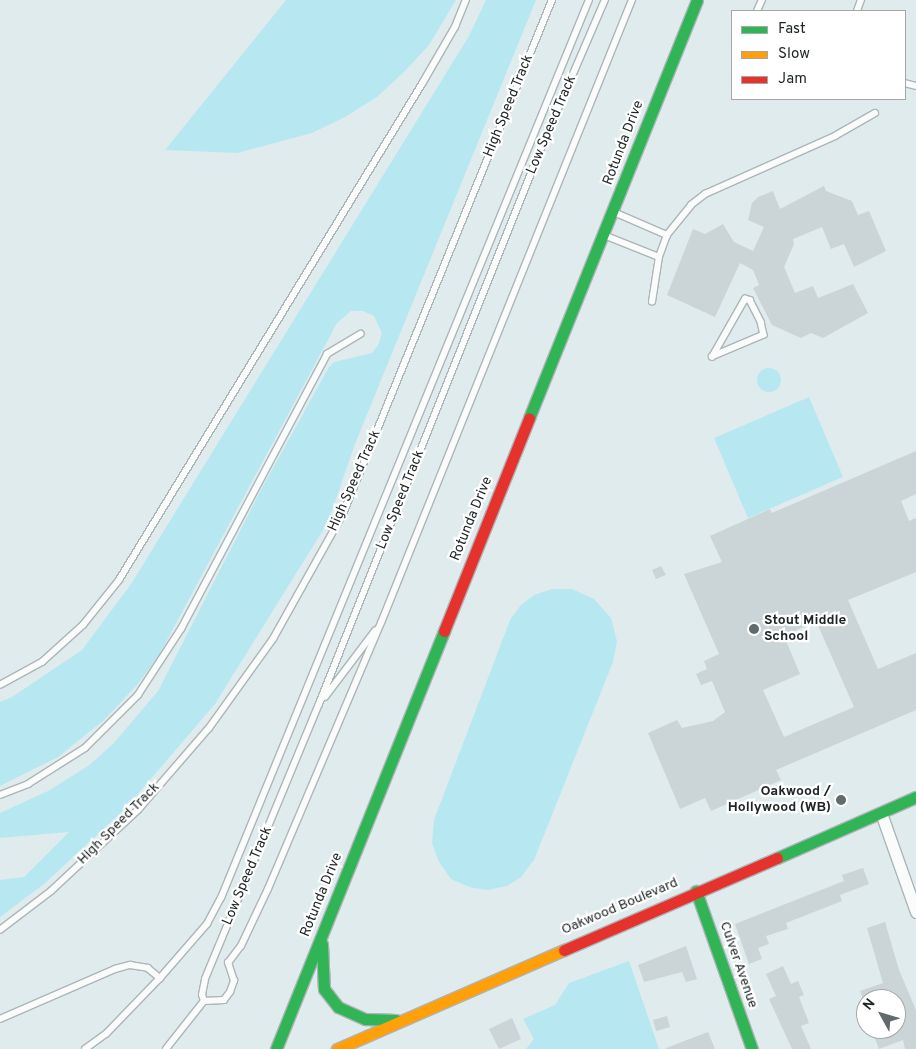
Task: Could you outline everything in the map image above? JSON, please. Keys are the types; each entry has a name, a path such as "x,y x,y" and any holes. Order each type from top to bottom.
{"main road":[{"name":"Rotunda Drive","path":"276,1049 697,0"},
{"name":"Oakwood Boulevard","path":"337,1049 696,891 916,797"},
{"name":"Culver Avenue","path":"696,891 752,1049"},
{"path":"323,932 324,988 332,999 349,1013 365,1019 400,1020"}],"street":[{"path":"881,813 916,912"}],"lane":[{"path":"0,685 42,662 83,624 119,580 422,84 455,27 466,0"},
{"name":"High Speed Track","path":"0,930 51,890 138,810 209,728 273,639 343,514 552,0"},
{"name":"Low Speed Track","path":"85,1049 106,1034 160,978 207,924 221,898 589,0"},
{"name":"Low Speed Track","path":"204,1002 202,995 205,979 319,704 538,155 605,0"},
{"path":"166,1049 204,1002 224,1000 230,992 234,981 228,963 241,946 268,889 381,623 632,0"},
{"path":"652,302 659,257 667,235 691,204 705,194 842,133 875,113"},
{"path":"613,212 667,235"},
{"path":"604,235 659,257"},
{"path":"745,299 750,300 764,334 712,357 745,299"},
{"path":"0,795 28,784 85,748 138,695 180,629 327,354 360,334"},
{"path":"319,704 381,623"},
{"path":"0,1019 115,969 130,965 148,968 160,978"}],"shaded area":[{"path":"286,0 456,0 429,45 404,72 377,97 345,117 312,133 237,153 165,150"},
{"path":"486,0 536,0 355,444 328,522 215,704 125,809 44,884 0,917 0,880 24,877 69,832 0,838 0,813 48,791 88,766 113,744 158,691 262,488 329,367 334,362 372,353 378,345 382,333 374,316 363,311 351,311 337,323 159,655 137,685 104,720 58,757 0,786 0,702 12,697 82,650 131,584 469,36"},
{"path":"769,368 777,372 781,380 777,388 769,392 761,388 757,380 761,372"},
{"path":"809,397 843,477 748,518 714,438"},
{"path":"552,589 572,589 594,599 611,618 617,641 613,662 534,860 521,877 507,886 487,890 469,887 451,879 439,862 432,843 434,820 510,620 520,606 534,595"},
{"path":"629,961 659,1049 526,1049 534,1039 523,1019 555,1005 569,983"}],"building":[{"path":"824,186 826,191 852,201 858,215 869,211 886,251 854,267 844,244 831,249 822,227 793,239 794,244 784,267 795,293 813,286 818,298 853,284 868,313 823,338 811,333 801,338 772,325 753,288 759,285 753,270 740,263 715,317 667,295 693,229 705,234 723,224 734,242 753,251 764,227 748,220 752,203 758,197 773,191 780,209"},
{"name":"Stout Middle School","path":"916,451 916,494 901,501 909,521 916,518 916,572 848,600 878,669 916,653 916,710 776,770 781,780 711,811 705,798 680,809 648,733 677,720 682,728 713,721 725,712 712,681 701,685 696,674 707,669 704,661 719,654 684,574 722,562 710,536 770,509 772,513","holes":["816,621 854,707 784,737 763,690 800,674 784,636"]},
{"path":"661,566 666,575 656,579 652,570"},
{"path":"863,868 869,884 840,895 842,901 786,923 788,929 766,936 769,944 758,948 762,959 749,964 735,924 844,881 842,875"},
{"path":"885,922 899,970 916,1010 916,1049 905,1049 903,1040 879,1049 875,1039 906,1039 906,989 866,989 883,983 867,928"},
{"path":"686,946 697,979 686,982 682,972 644,982 638,965"},
{"path":"783,966 791,984 798,981 804,995 799,997 809,1023 801,1026 811,1049 792,1049 769,999 776,996 766,974"},
{"path":"667,1016 670,1027 656,1031 653,1020"},
{"path":"512,1018 521,1039 499,1049 489,1029"},
{"path":"708,1032 715,1049 666,1049 666,1048"}],"traffic: fast":[{"path":"529,418 697,0"},
{"path":"276,1049 444,631"},
{"path":"777,858 916,797"},
{"path":"696,891 752,1049"},
{"path":"322,944 324,989 338,1007 365,1019 396,1020"}],"traffic: slow":[{"path":"337,1049 564,950"}],"traffic: jam":[{"path":"444,631 529,418"},
{"path":"564,950 777,858"}],"place":[{"name":"Stout Middle School","path":"754,629"},
{"name":"Oakwood / Hollywood (WB)","path":"841,800"}]}
